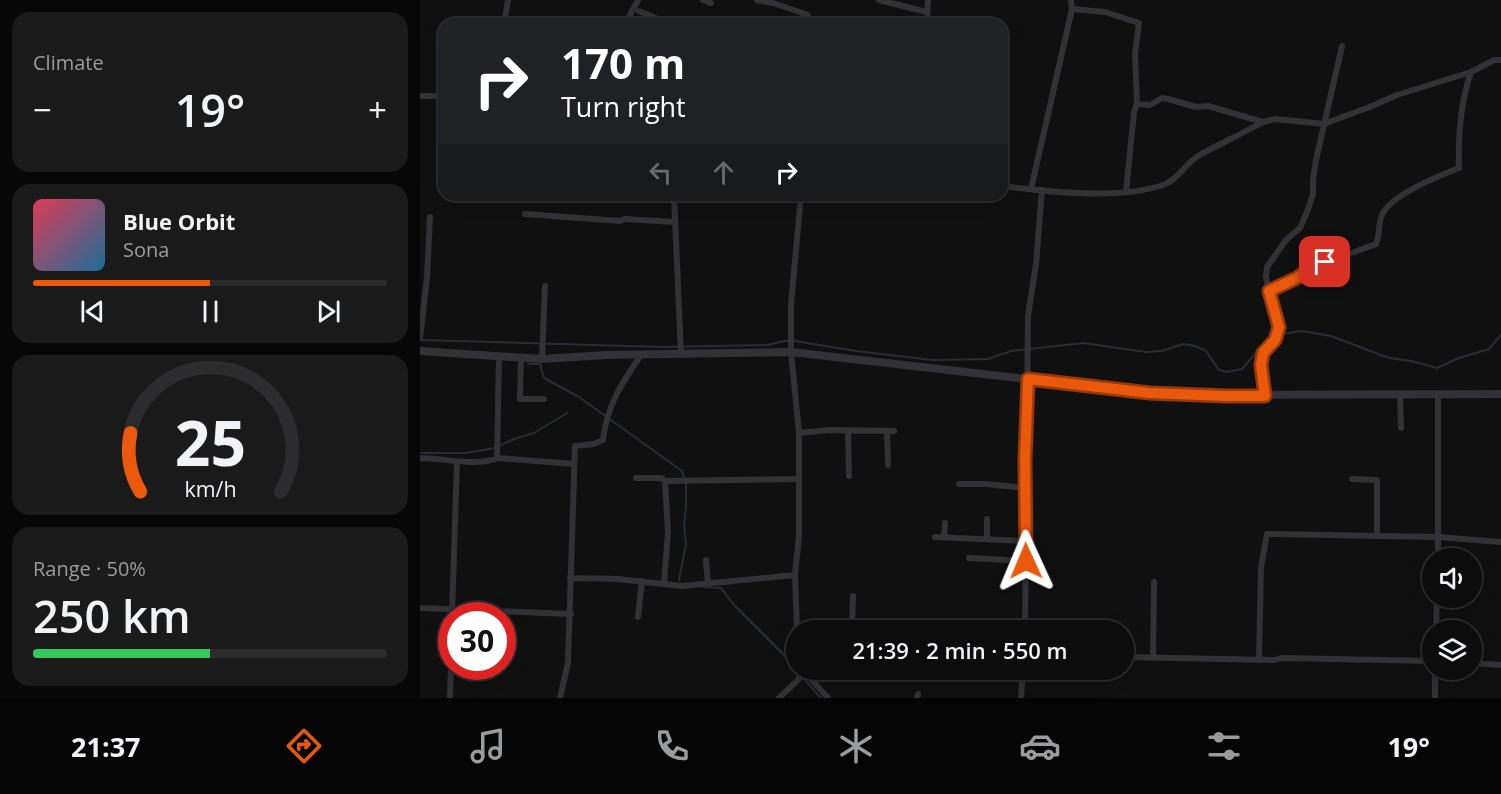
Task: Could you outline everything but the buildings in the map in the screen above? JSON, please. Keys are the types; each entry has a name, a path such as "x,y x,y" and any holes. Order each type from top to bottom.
{"street":[{"path":"505,18 508,0"},
{"path":"628,18 638,0"},
{"path":"703,0 711,3"},
{"path":"757,0 808,15 808,18"},
{"path":"879,0 927,12"},
{"path":"927,18 928,0"},
{"path":"1031,189 1072,9 1071,0"},
{"path":"1072,9 1105,12 1139,22 1136,54 1137,104 1134,112 1126,192"},
{"path":"639,11 656,18"},
{"path":"1265,396 1261,365 1263,353 1275,340 1279,327 1266,277 1267,267 1286,240 1300,228 1308,212 1313,194 1316,160 1342,46"},
{"path":"1008,187 1064,193 1126,192 1162,186 1174,180 1195,158 1263,122 1275,119 1324,124 1337,123 1397,95 1471,72 1494,60 1501,60"},
{"path":"1269,291 1297,278 1310,268 1376,244 1382,216 1390,205 1419,185 1459,168 1459,130 1463,94 1471,72"},
{"path":"420,96 438,96"},
{"path":"1137,104 1150,105 1162,98 1196,107 1208,106 1263,122"},
{"path":"1025,620 1028,316 1036,264 1042,190"},
{"path":"674,201 681,354"},
{"path":"797,620 795,575 799,536 800,479 799,433 791,349 791,305 800,201"},
{"path":"525,214 620,221 625,219 675,222"},
{"path":"420,338 423,277 430,217"},
{"path":"542,359 545,286"},
{"path":"420,351 542,359 791,349 1150,393 1216,396 1501,394"},
{"path":"560,698 568,663 571,614 570,578 575,446 594,444 603,440 605,419 621,385 640,355"},
{"path":"497,458 498,356"},
{"path":"521,357 520,399 544,399"},
{"path":"1400,393 1401,428"},
{"path":"1438,394 1438,548"},
{"path":"848,430 849,476"},
{"path":"799,433 891,430 890,460"},
{"path":"420,458 457,461 497,458 574,464"},
{"path":"452,602 457,461"},
{"path":"636,478 661,478 665,481 800,479"},
{"path":"1352,479 1377,480 1377,536"},
{"path":"664,583 668,532 665,481"},
{"path":"959,484 1025,488"},
{"path":"987,519 987,539"},
{"path":"944,537 945,523"},
{"path":"1259,659 1261,567 1267,534 1438,537 1501,542"},
{"path":"935,537 1025,541"},
{"path":"969,558 1026,561"},
{"path":"706,560 708,584"},
{"path":"570,578 642,581 682,586 795,575"},
{"path":"639,616 642,581"},
{"path":"1153,658 1154,582"},
{"path":"852,620 853,596"},
{"path":"420,608 438,611"},
{"path":"516,614 571,614"},
{"path":"1134,657 1422,662"},
{"path":"1482,664 1501,665"},
{"path":"450,698 451,680"},
{"path":"779,698 798,680"},
{"path":"811,680 828,698"},
{"path":"1021,698 1022,680"},
{"path":"1435,680 1435,698"}],"waterway":[{"path":"421,340 663,347 767,345 795,341 932,360 988,359 1011,351 1083,343 1146,352 1162,351 1183,344 1206,351 1219,370 1227,372 1242,369 1266,341 1282,334 1301,331 1331,336 1389,358 1437,368 1459,358 1489,349 1501,335"},
{"path":"528,364 540,364 544,378 579,397 682,471 686,483 684,525 686,544 679,580"},
{"path":"420,453 465,453 495,448 534,433 567,413"},
{"path":"703,587 721,588 734,605 786,657"},
{"path":"805,680 821,698"}],"route":[{"path":"1026,561 1025,460 1028,379 1150,393 1265,396 1261,365 1263,353 1275,340 1279,327 1269,291 1325,262"}]}
